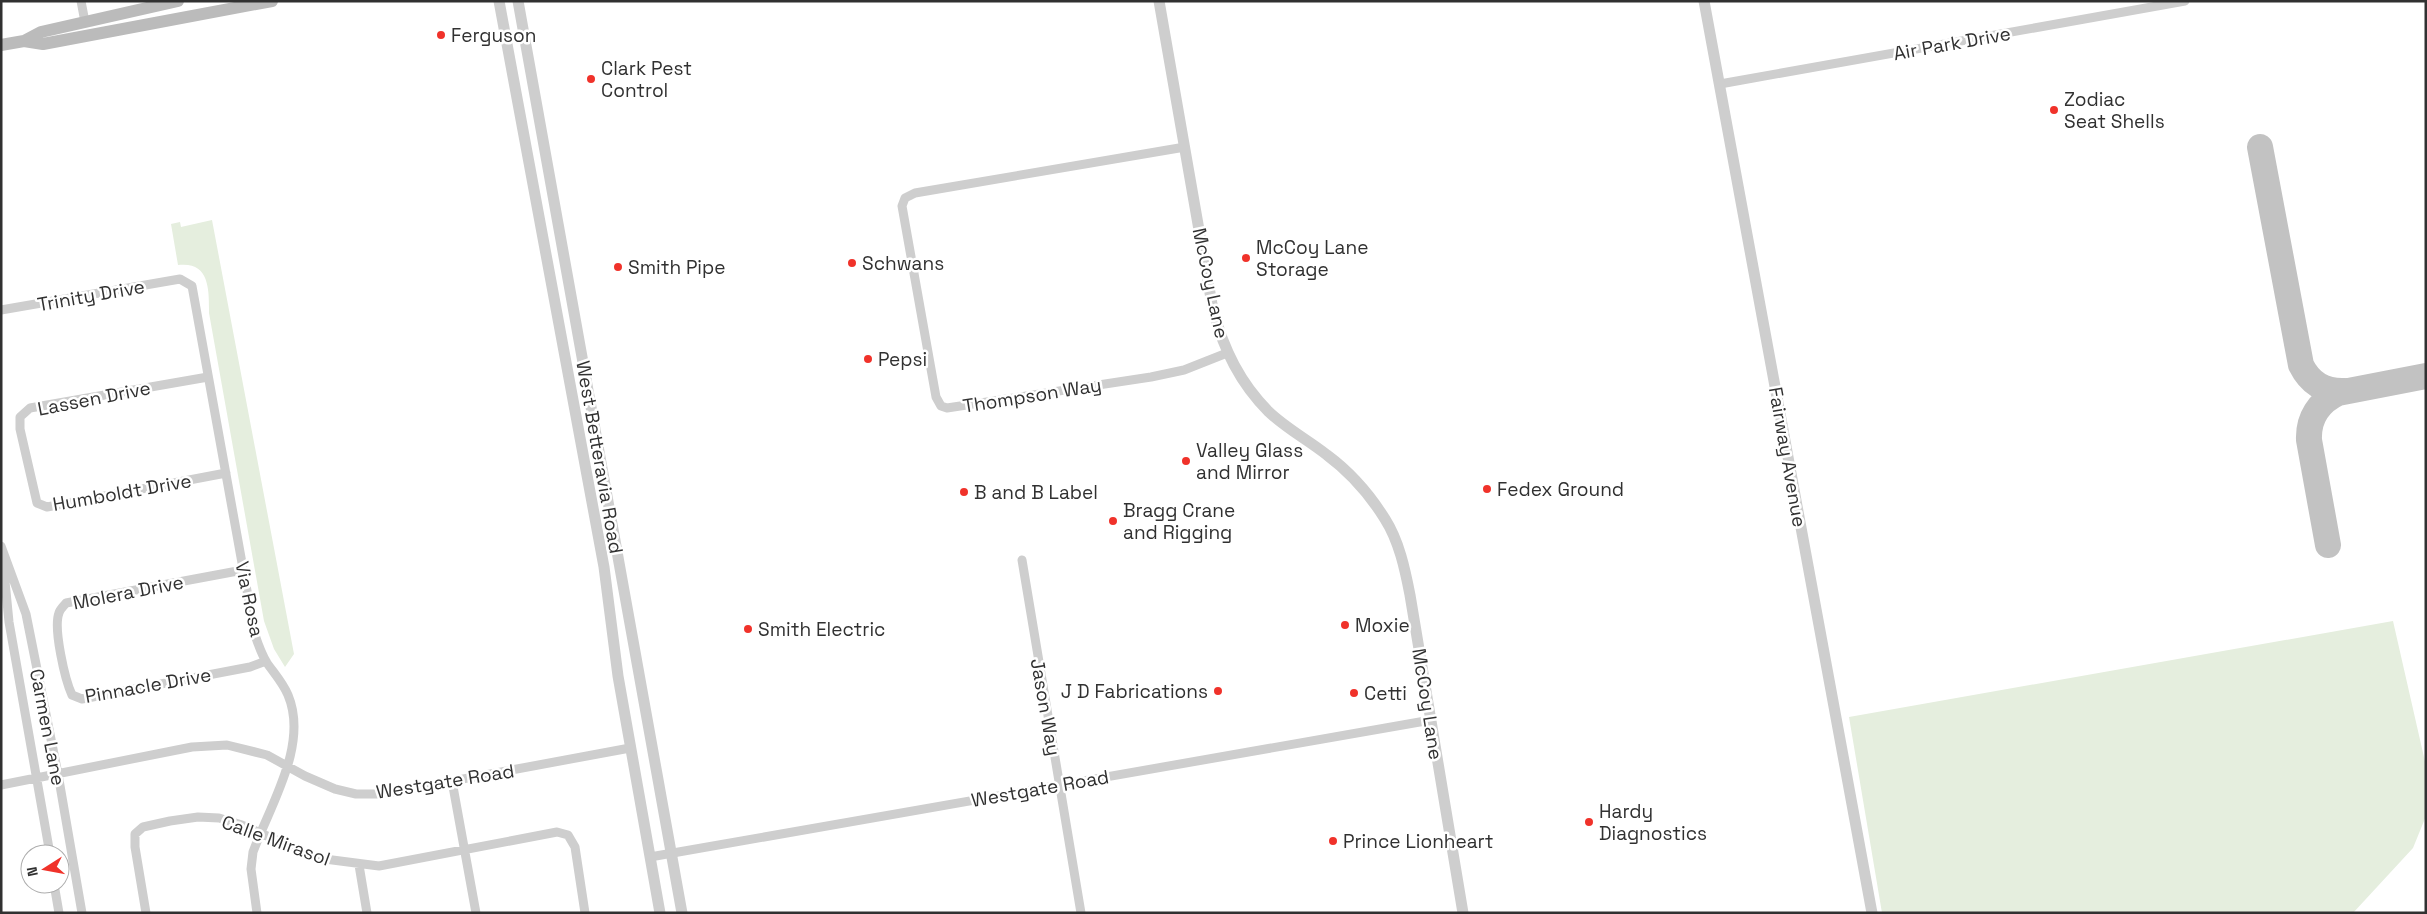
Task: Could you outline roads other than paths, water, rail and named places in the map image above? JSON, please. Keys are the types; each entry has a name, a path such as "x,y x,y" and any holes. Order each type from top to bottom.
{"main road":[{"path":"24,42 41,32 178,1"},
{"path":"1,45 24,42 43,44 272,1"}],"street":[{"path":"81,1 84,22"},
{"name":"West Betteravia Road","path":"499,1 604,567 618,676 660,913"},
{"name":"West Betteravia Road","path":"518,1 682,913"},
{"name":"McCoy Lane","path":"1159,1 1213,310 1227,353 1248,388 1269,412 1329,456 1355,479 1387,521 1398,547 1409,588 1463,913"},
{"name":"Fairway Avenue","path":"1704,1 1872,913"},
{"name":"Air Park Drive","path":"1720,84 2184,1"},
{"name":"Thompson Way","path":"1186,147 915,193 905,198 902,206 936,397 941,406 947,408 976,404 1152,377 1184,370 1227,353"},
{"name":"Trinity Drive","path":"1,310 180,279"},
{"name":"Via Rosa","path":"180,279 192,286 255,635 266,661 288,694 294,712 295,731 287,766 260,834 251,869 256,913"},
{"name":"Lassen Drive","path":"27,455 20,429 20,417 30,408 208,376"},
{"name":"Humboldt Drive","path":"27,455 37,503 47,506 226,473"},
{"name":"Carmen Lane","path":"1,546 26,614 58,774 82,913"},
{"name":"Carmen Lane","path":"1,546 9,622 48,844"},
{"name":"Jason Way","path":"1022,560 1081,913"},
{"name":"Molera Drive","path":"62,654 57,625 59,612 66,603 243,570"},
{"name":"Pinnacle Drive","path":"62,654 67,684 72,695 82,699 250,667 266,661"},
{"name":"Westgate Road","path":"650,857 1430,720"},
{"name":"Westgate Road","path":"1,785 192,747 226,745 267,755 335,789 356,794 382,794 630,748"},
{"path":"452,781 476,913"},
{"name":"Calle Mirasol","path":"146,913 135,847 135,834 143,827 198,817 219,818 317,858 358,865 379,866 557,832 568,835 575,846 585,913"},
{"path":"358,865 367,913"},
{"path":"56,894 59,913"}],"place":[{"name":"Ferguson","path":"441,35"},
{"name":"Clark Pest Control","path":"591,79"},
{"name":"Zodiac Seat Shells","path":"2054,110"},
{"name":"McCoy Lane Storage","path":"1246,258"},
{"name":"Schwans","path":"852,263"},
{"name":"Smith Pipe","path":"618,267"},
{"name":"Pepsi","path":"868,359"},
{"name":"Valley Glass and Mirror","path":"1186,461"},
{"name":"Fedex Ground","path":"1487,489"},
{"name":"B and B Label","path":"964,492"},
{"name":"Bragg Crane and Rigging","path":"1113,521"},
{"name":"Moxie","path":"1345,625"},
{"name":"Smith Electric","path":"748,629"},
{"name":"J D Fabrications","path":"1218,691"},
{"name":"Cetti","path":"1354,693"},
{"name":"Hardy Diagnostics","path":"1589,822"},
{"name":"Prince Lionheart","path":"1333,841"}]}
